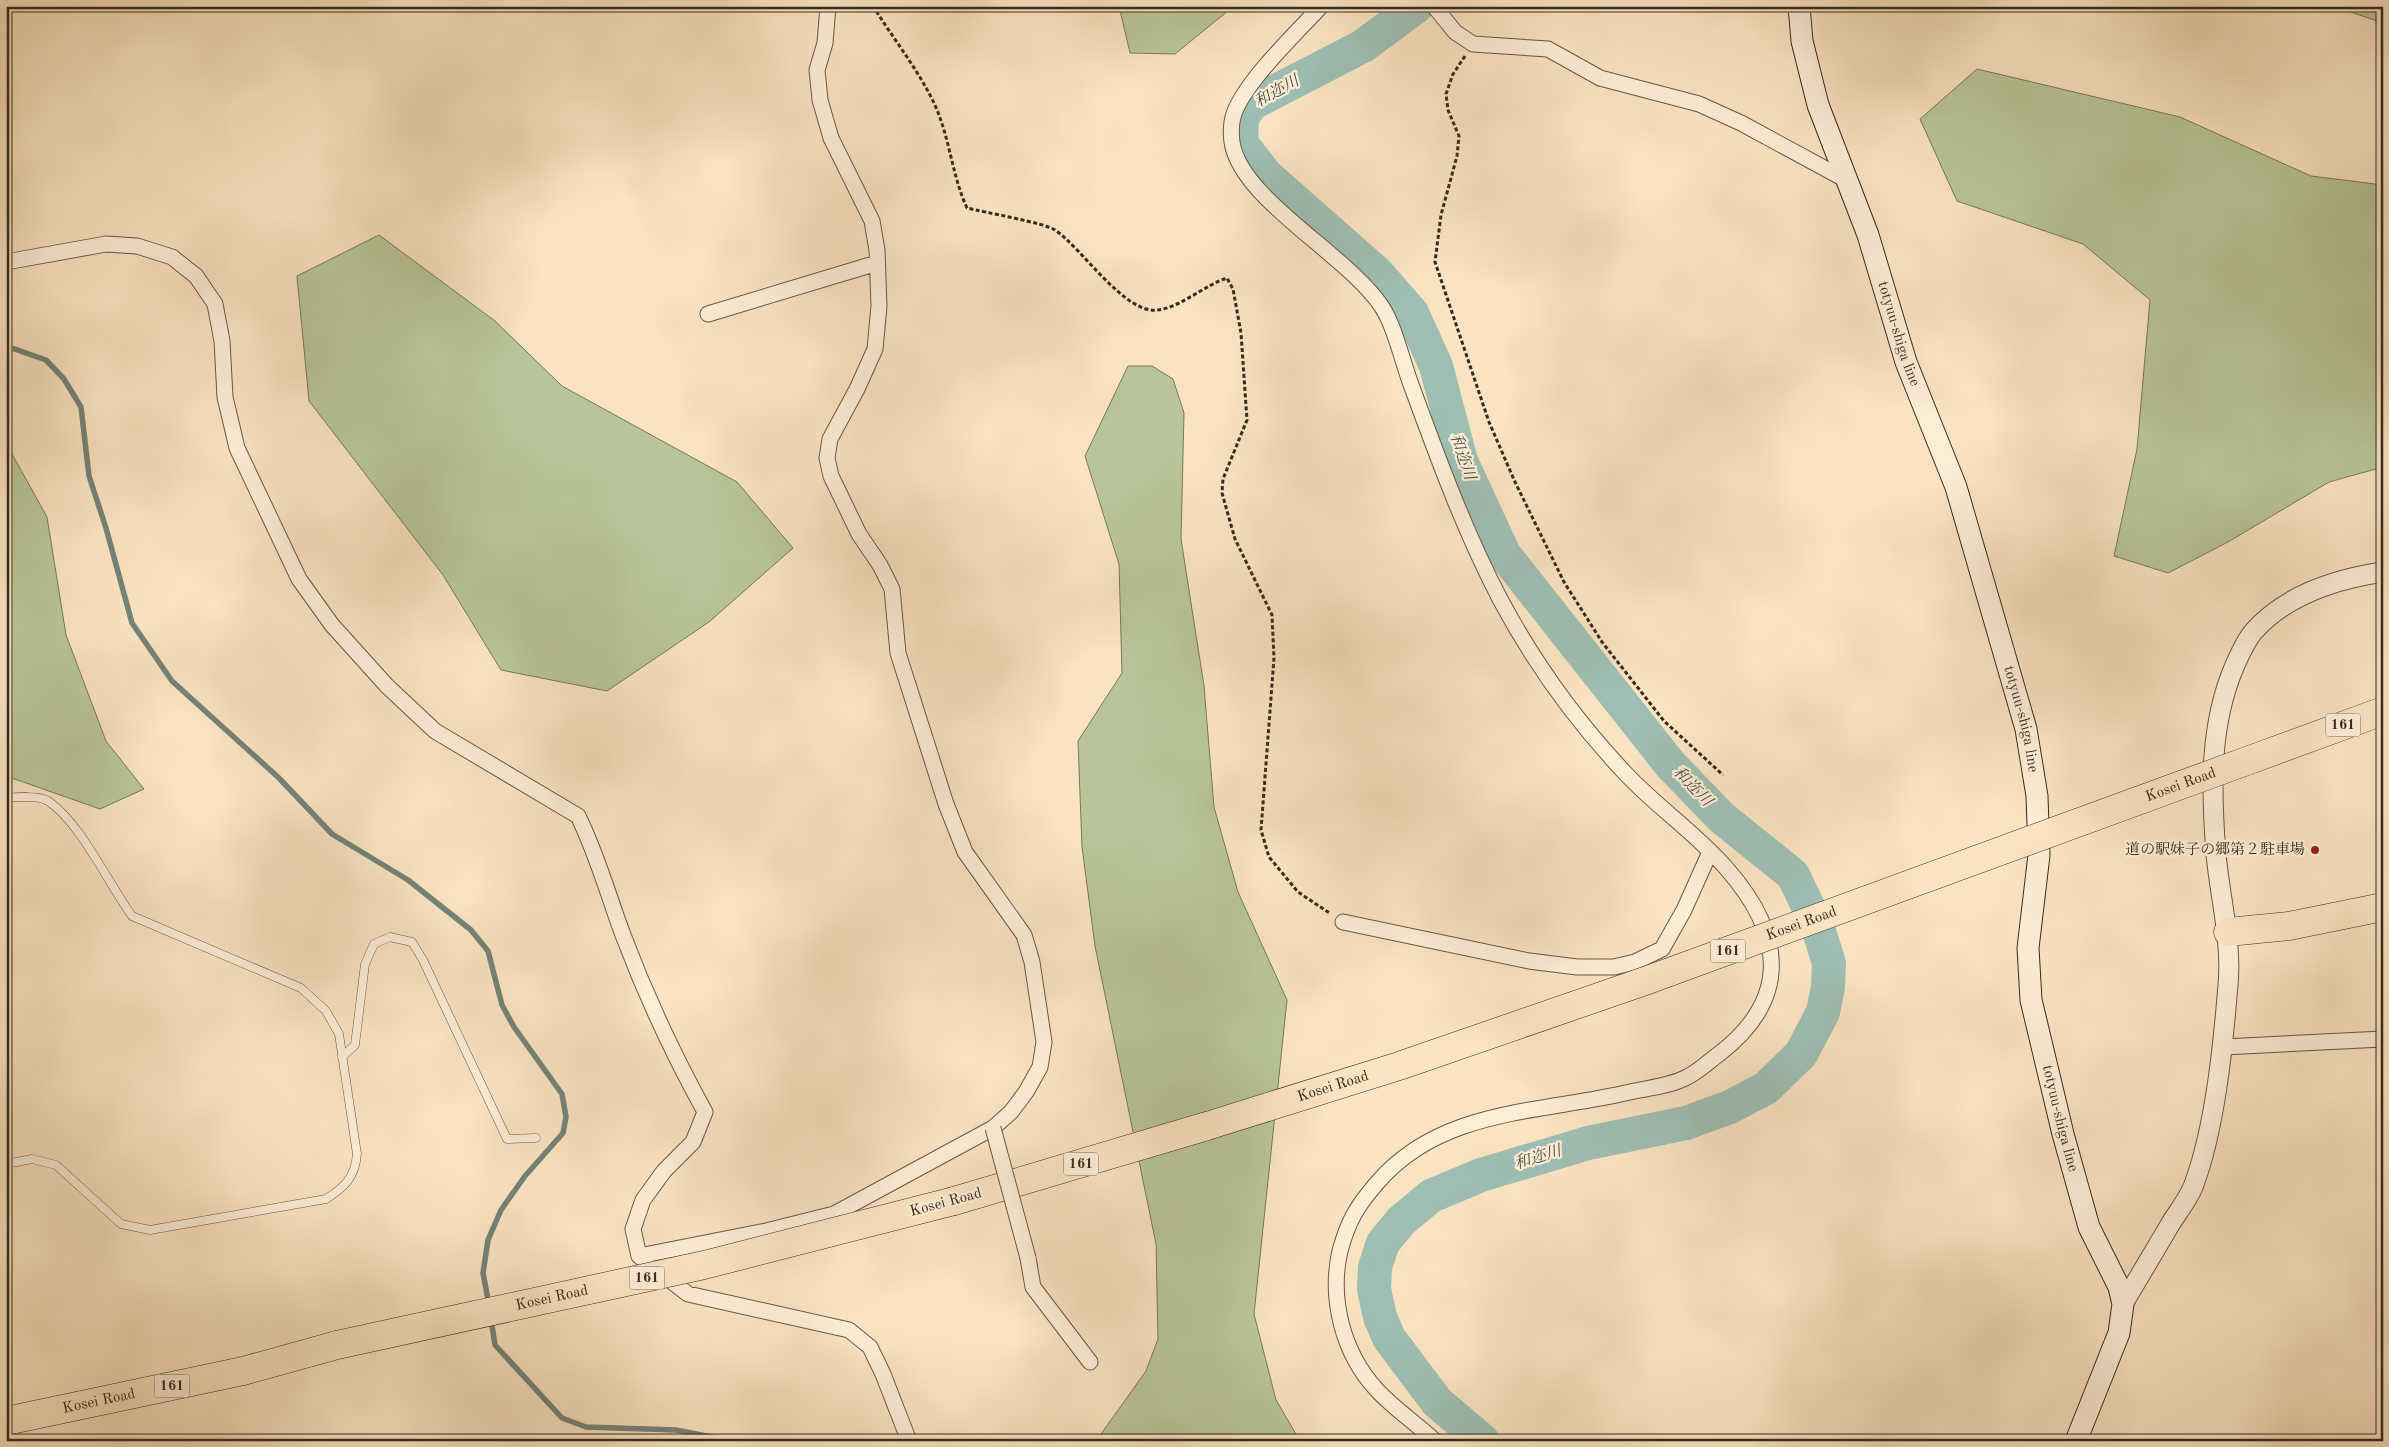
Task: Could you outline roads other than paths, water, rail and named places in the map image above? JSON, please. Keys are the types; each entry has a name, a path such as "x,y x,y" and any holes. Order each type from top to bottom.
{"highway":[{"path":"2304,740 2383,705"},
{"name":"Kosei Road","path":"6,1406 337,1345 704,1265 954,1201 1207,1126 1399,1066 1645,981 2383,711"},
{"name":"Kosei Road","path":"2304,740 2383,717"},
{"path":"2228,932 2289,926 2383,907"},
{"name":"Kosei Road","path":"6,1420 243,1371 337,1345"}],"main road":[{"name":"totyuu-shiga line","path":"1799,6 1802,41 1818,105 1868,235 1906,362 1956,487 2026,729 2037,796 2039,856 2028,948 2031,1000 2063,1134 2089,1227 2119,1287 2123,1304 2119,1333 2076,1441"}],"street":[{"path":"639,1256 766,1231 834,1214 992,1128 1011,1112 1026,1092 1040,1067 1044,1042 1032,962 1024,935 965,852 946,804 898,653 892,589 880,565 859,534 831,476 827,458 830,439 857,389 875,349 879,306 872,221 831,138 820,100 817,70 825,43 828,6"},
{"path":"1321,6 1257,76 1236,107 1232,122 1232,147 1248,177 1269,201 1348,267 1369,289 1386,313 1403,365 1458,510 1500,598 1536,662 1589,732 1628,776 1726,867 1755,905 1773,954 1771,982 1762,1008 1733,1043 1686,1078 1606,1098 1513,1112 1452,1128 1411,1151 1388,1170 1357,1206 1344,1238 1337,1264 1337,1292 1344,1334 1350,1353 1376,1390 1435,1441"},
{"path":"1434,6 1455,32 1473,44 1548,49 1600,78 1699,104 1741,123 1848,181"},
{"path":"6,262 106,244 137,246 172,257 196,276 215,304 222,341 225,397 237,448 299,579 338,632 387,686 435,731 578,816 589,838 622,933 653,1011 705,1112 693,1142 664,1171 643,1200 633,1229 639,1256 688,1294 850,1330 870,1346 909,1441"},
{"path":"708,314 877,264"},
{"path":"2123,1304 2193,1188 2208,1129 2222,1047 2229,982 2228,932 2216,855 2212,782 2216,730 2224,691 2252,633 2274,612 2303,594 2330,584 2383,572"},
{"path":"1343,922 1529,961 1577,967 1614,967 1635,962 1662,949 1684,910 1710,852"},
{"path":"2222,1047 2383,1039"},
{"path":"992,1128 1028,1258 1033,1287 1090,1362"}],"lane":[{"path":"6,798 46,800 72,823 114,892 132,916 301,988 326,1011 339,1034 357,1154 356,1167 346,1186 326,1199 150,1230 121,1224 56,1165 32,1159 6,1164"},
{"path":"342,1057 356,1045 365,964 374,944 390,937 412,942 423,960 508,1139 536,1138"}],"waterway":[{"name":"和迩川","path":"1417,6 1363,46 1251,104 1242,118 1241,143 1266,175 1377,273 1412,313 1436,366 1461,461 1504,554 1670,764 1721,817 1793,875 1817,925 1829,963 1828,987 1823,1012 1801,1054 1766,1088 1730,1107 1686,1123 1588,1143 1481,1175 1431,1196 1401,1221 1383,1243 1375,1267 1374,1289 1380,1317 1389,1338 1437,1402 1483,1441"},
{"path":"6,346 46,360 64,379 81,407 89,476 106,528 132,623 172,681 279,778 332,834 408,880 471,930 488,951 502,1005 514,1027 562,1094 566,1117 563,1133 525,1176 501,1210 488,1240 483,1273 489,1305"},
{"path":"491,1319 495,1345 562,1418 586,1427 676,1430 732,1441"}],"place":[{"name":"道の駅妹子の郷第２駐車場","path":"2315,850"}]}
